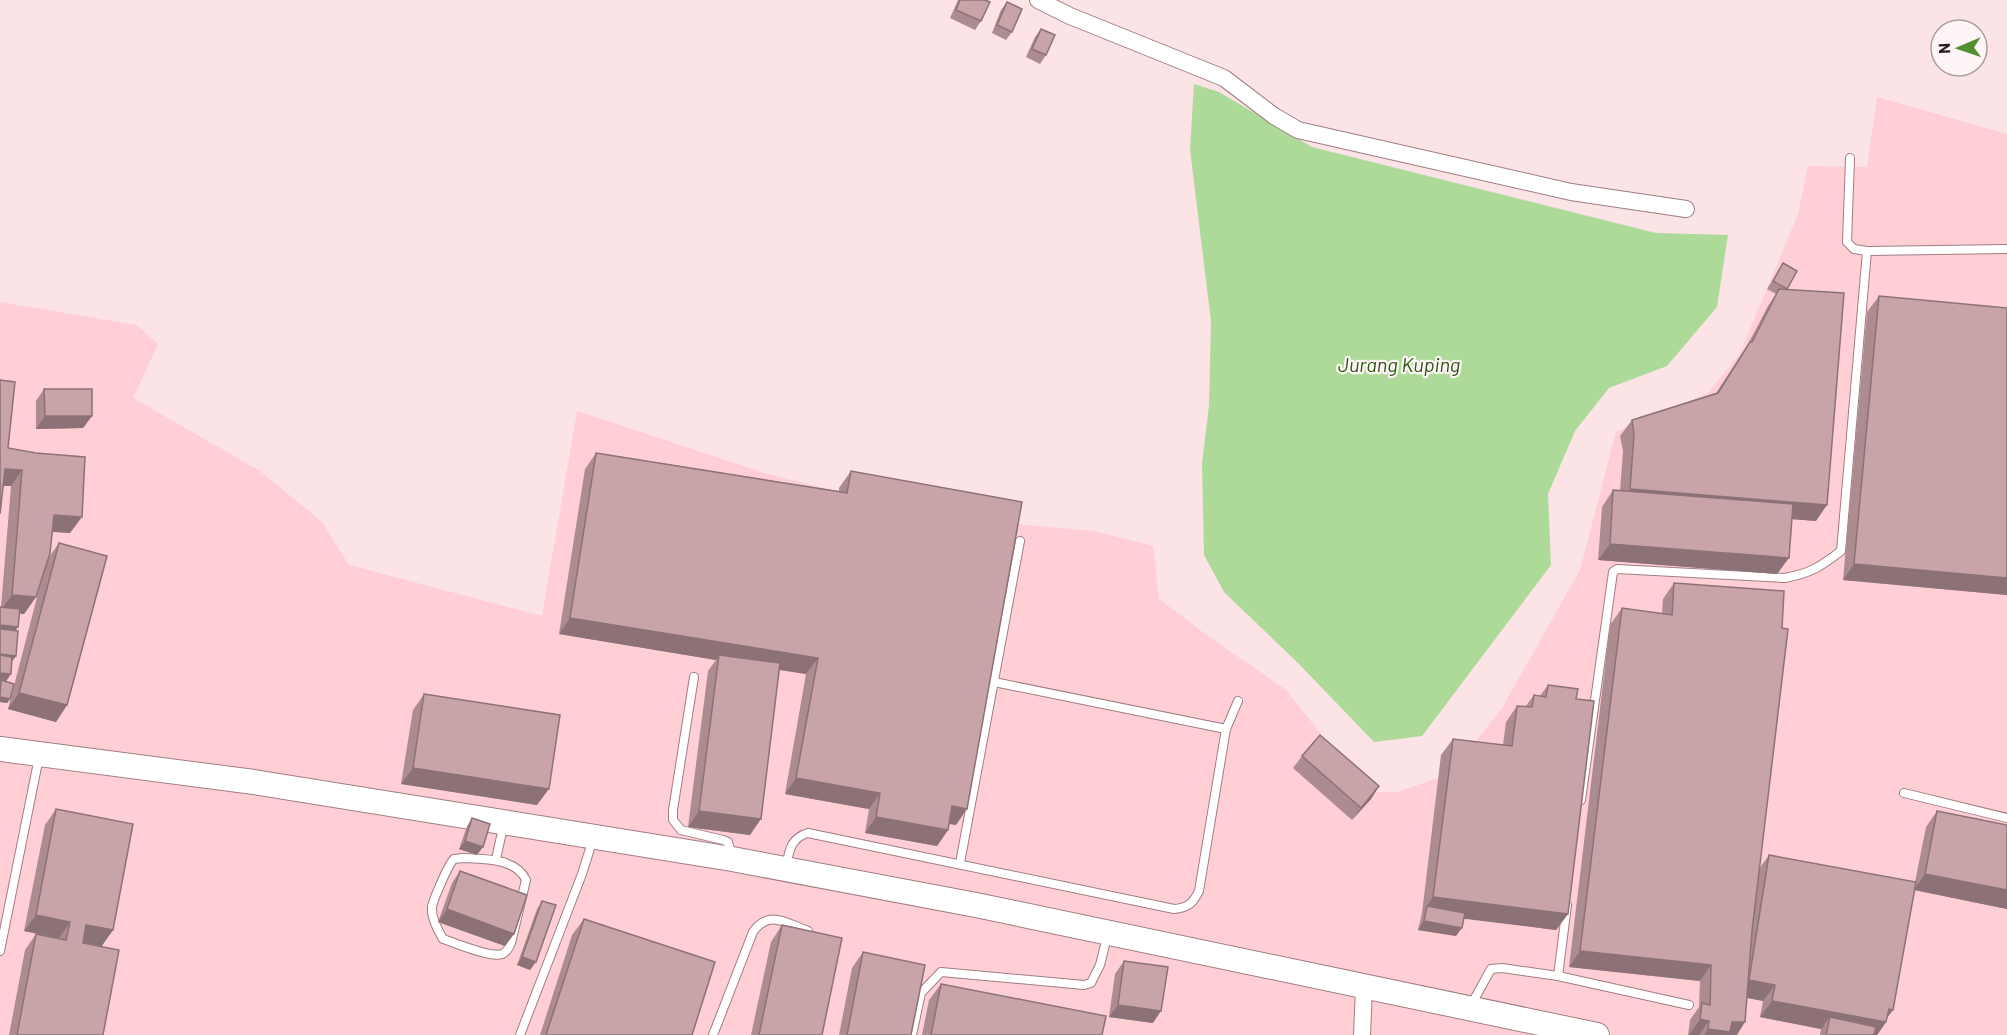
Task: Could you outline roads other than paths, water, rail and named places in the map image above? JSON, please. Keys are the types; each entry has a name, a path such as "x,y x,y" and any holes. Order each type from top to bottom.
{"street":[{"path":"1038,0 1070,16 1224,78 1274,117 1298,130 1570,192 1686,209"},
{"path":"0,749 254,782 732,859 976,905 1469,1009 1569,1033 1597,1035"},
{"path":"1362,1035 1364,987"}],"lane":[{"path":"1850,158 1847,242 1854,249 1867,251 2007,249"},
{"path":"1580,811 1613,572 1617,570 1785,578 1807,574 1841,551 1867,251"},
{"path":"960,863 1020,541"},
{"path":"694,677 673,820 681,830 728,842 732,859"},
{"path":"994,682 1226,729"},
{"path":"786,870 789,847 799,835 808,833 1174,909 1185,908 1194,902 1199,891 1226,729 1238,701"},
{"path":"0,951 40,753"},
{"path":"1904,793 2007,818"},
{"path":"496,860 504,823"},
{"path":"520,1035 582,874 593,837"},
{"path":"464,858 496,860 520,871 526,880 509,950 493,955 442,939 432,907 450,862 464,858"},
{"path":"1558,976 1569,894"},
{"path":"712,1035 758,924 772,919 808,931"},
{"path":"912,1035 921,993 941,972 1084,985 1092,983 1100,965 1108,933"},
{"path":"1469,1009 1491,969 1502,968 1558,976 1689,1005"}],"water":[{"name":"Jurang Kuping","path":"1194,84 1219,92 1312,147 1656,233 1728,235 1717,307 1667,366 1609,388 1575,431 1548,494 1551,565 1422,736 1374,742 1298,663 1224,592 1204,555 1202,464 1209,405 1211,321 1190,150"}]}
